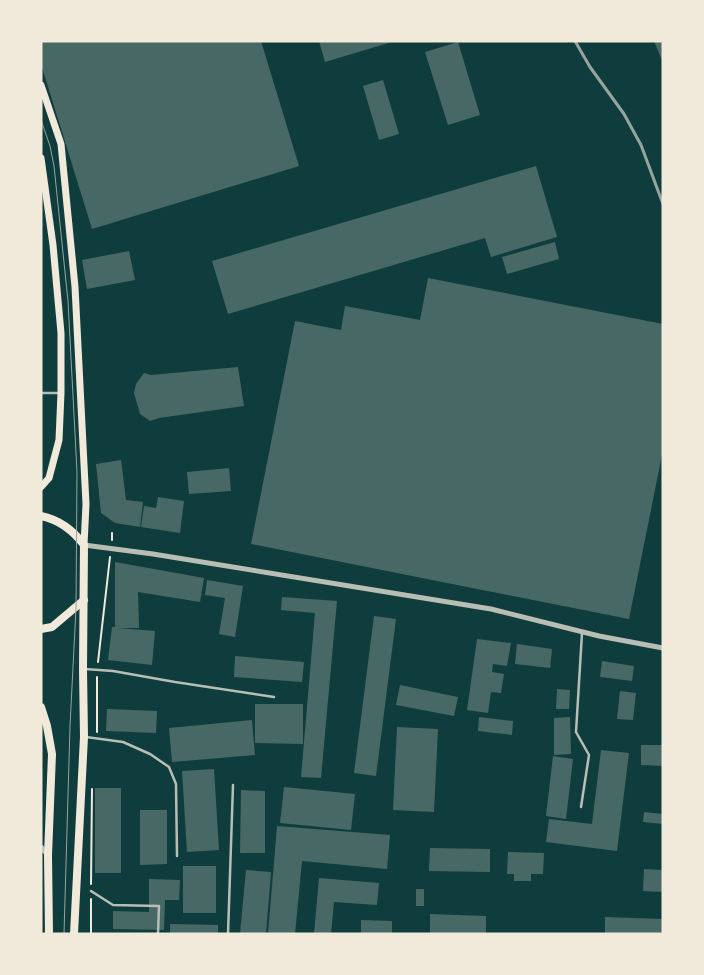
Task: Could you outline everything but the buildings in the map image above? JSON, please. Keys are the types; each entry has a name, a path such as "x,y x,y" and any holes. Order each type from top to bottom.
{"main road":[{"path":"41,85 61,144 75,287 86,504 84,545 84,737 74,934"},
{"path":"41,158 53,245 61,333 59,440 49,478 41,487"},
{"path":"41,516 54,519 72,531 84,545"},
{"path":"41,629 52,628 84,600"},
{"path":"41,707 47,726 52,754 45,854 49,934"}],"street":[{"path":"84,545 153,554 491,609 582,632 663,648"},
{"path":"41,847 45,854"}],"lane":[{"path":"41,392 61,393"},
{"path":"582,632 576,732 589,755 582,807"},
{"path":"83,669 113,671 274,697"},
{"path":"84,737 123,742 150,754 169,767 176,784 177,856"},
{"path":"228,934 233,785"},
{"path":"91,891 113,905 159,906 158,934"}],"tram line":[{"path":"41,120 50,146 54,166 68,301 77,472 76,608 70,726 64,934"}],"railway":[{"path":"575,41 590,67 624,114 641,145 663,204"}]}
